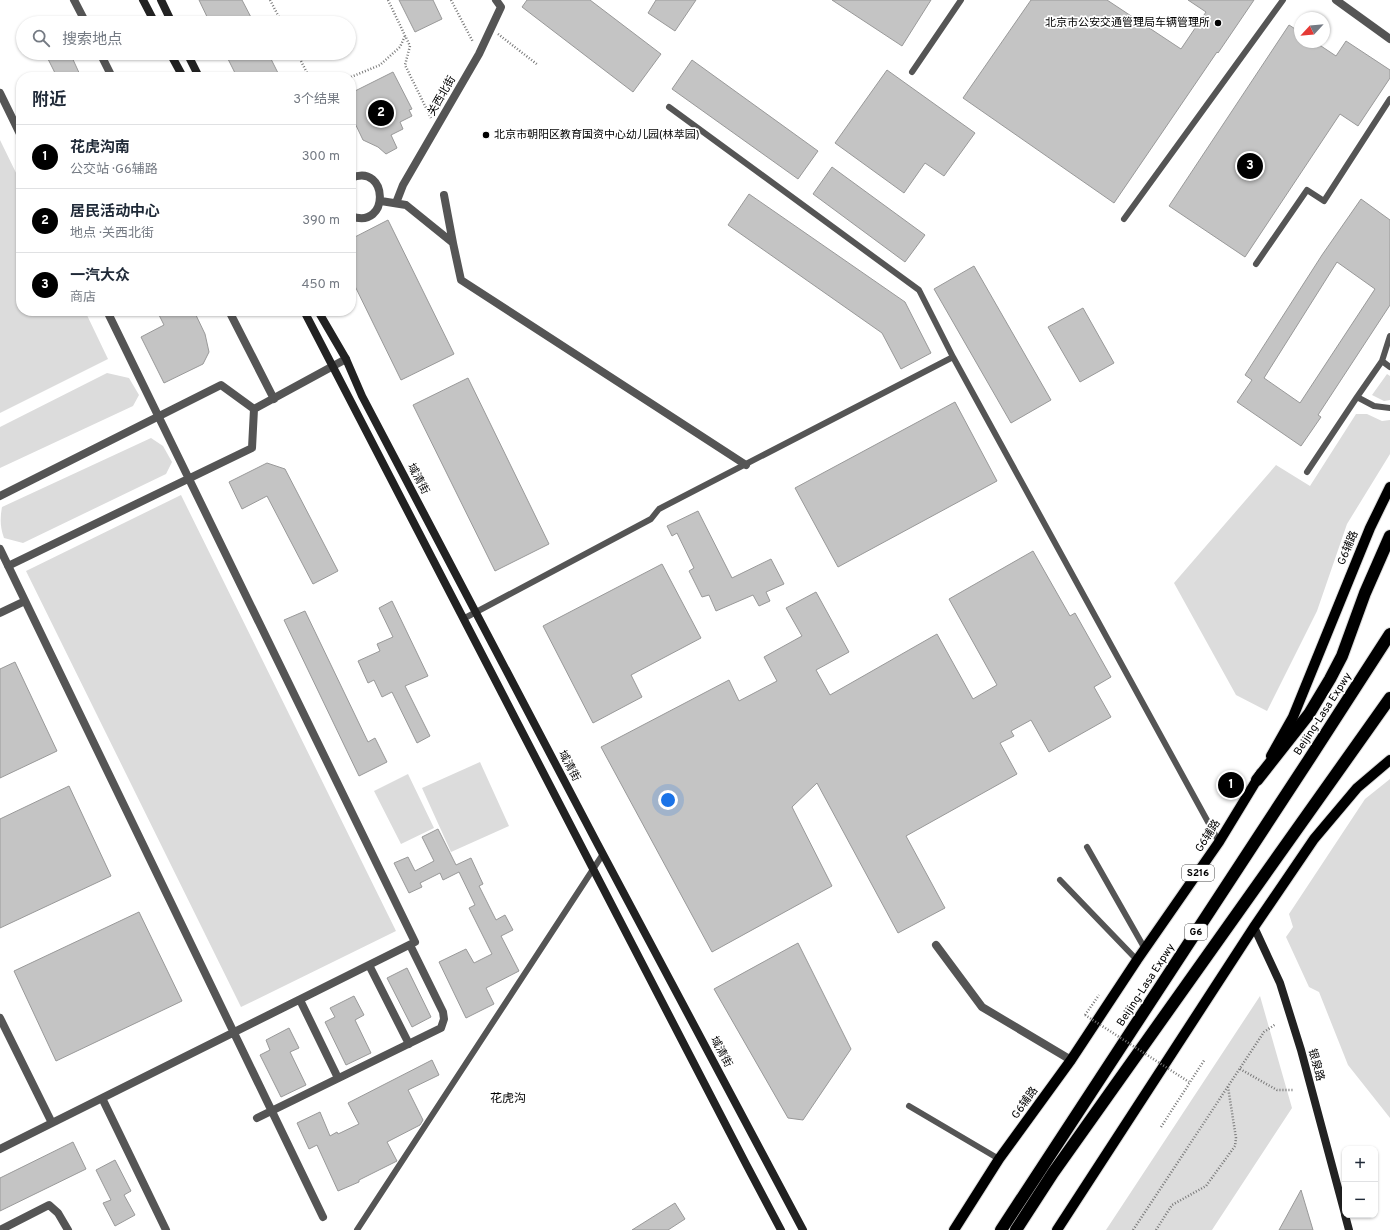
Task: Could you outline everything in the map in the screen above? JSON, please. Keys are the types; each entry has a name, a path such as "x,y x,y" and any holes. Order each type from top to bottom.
{"highway":[{"path":"1257,780 1309,714 1330,680 1342,656 1365,592 1390,536"},
{"name":"Beijing-Lasa Expwy","path":"1001,1230 1304,768 1390,634"},
{"name":"G6","path":"1016,1230 1053,1173 1385,709 1390,698"}],"main road":[{"name":"G6辅路","path":"954,1230 1000,1160 1071,1060 1137,960 1219,842 1257,780 1293,717 1355,563 1390,487"},
{"path":"1057,1230 1254,927 1314,839 1357,788 1390,760"}],"street":[{"path":"74,0 82,16"},
{"path":"143,0 151,16"},
{"path":"161,0 169,16"},
{"name":"关西北街","path":"396,203 403,185 479,54 501,7 496,0"},
{"path":"1336,0 1390,39"},
{"path":"104,60 110,72"},
{"path":"174,60 180,72"},
{"path":"190,60 196,72"},
{"path":"0,93 16,126"},
{"path":"356,177 362,176 369,178 378,187 381,194 379,207 374,212 369,216 362,218 356,217"},
{"path":"444,195 461,280 746,465"},
{"path":"381,201 406,205 453,243"},
{"path":"0,1149 415,942 108,316"},
{"path":"232,316 274,399"},
{"path":"307,316 742,1157 782,1230"},
{"name":"域清街","path":"321,316 346,359 362,396 602,854 804,1230"},
{"path":"254,409 346,359"},
{"path":"0,496 221,385 254,409"},
{"path":"8,566 252,448 254,409"},
{"path":"0,549 323,1217"},
{"path":"0,613 25,601"},
{"name":"银泉路","path":"1254,927 1280,984 1301,1050 1342,1203"},
{"path":"257,1118 441,1028 444,1019 443,1012 410,945"},
{"path":"936,945 982,1007 1071,1060"},
{"path":"369,965 408,1044"},
{"path":"300,1000 338,1078"},
{"path":"0,1018 52,1123"},
{"path":"102,1098 166,1230"},
{"path":"0,1230 50,1205 58,1213 68,1230"},
{"name":"银泉路","path":"1346,1218 1349,1230"}],"lane":[{"path":"912,72 961,0"},
{"path":"1124,219 1283,0"},
{"path":"1256,264 1307,190 1324,201 1390,99"},
{"path":"669,108 919,290 953,358 1219,842"},
{"path":"1307,472 1382,361 1390,336"},
{"path":"463,619 652,519 659,509 953,358"},
{"path":"1382,361 1390,368"},
{"path":"1357,397 1374,406 1390,408"},
{"path":"1087,847 1145,949"},
{"path":"358,1230 602,854"},
{"path":"1060,880 1137,960"},
{"path":"909,1106 1000,1160"}],"path":[{"path":"270,0 278,16"},
{"path":"388,0 410,46 405,65 416,90 437,128"},
{"path":"452,0 479,54"},
{"path":"491,29 538,65"},
{"path":"356,76 380,65 400,47 405,36"},
{"path":"300,60 306,72"},
{"path":"1098,995 1084,1015 1189,1082"},
{"path":"1133,1230 1264,1032 1276,1024"},
{"path":"1161,1127 1204,1059"},
{"path":"1240,1069 1277,1090 1294,1090"},
{"path":"1156,1230 1172,1205 1206,1186 1235,1146 1236,1138 1228,1087"}],"shaded area":[{"path":"0,140 16,173 16,316 87,316 108,359 0,413"},
{"path":"107,373 129,378 139,395 133,406 0,468 0,427"},
{"path":"1387,374 1390,376 1390,400 1384,401 1372,395"},
{"path":"1356,414 1367,414 1382,421 1390,420 1390,454 1347,524 1317,611 1267,711 1236,695 1174,583 1276,465 1310,486"},
{"path":"151,438 163,446 172,462 166,474 23,543 4,538 1,522 2,507"},
{"path":"181,495 396,931 241,1007 26,571"},
{"path":"480,762 509,826 451,852 422,788"},
{"path":"408,774 434,828 401,844 374,791"},
{"path":"1390,779 1390,1118 1348,1065 1319,992 1309,987 1286,937 1293,927 1289,914 1365,799"},
{"path":"1260,996 1292,1108 1212,1230 1106,1230"}],"building":[{"path":"199,0 242,0 250,16 207,16"},
{"path":"399,0 433,0 442,19 415,32"},
{"path":"527,0 590,0 661,54 633,92 522,7"},
{"path":"656,0 696,0 675,31 648,13"},
{"path":"832,0 931,0 902,46"},
{"path":"1031,0 1107,0 1181,49 1206,12 1188,0 1254,0 1114,203 963,98"},
{"path":"1289,25 1294,28 1294,48 1324,48 1336,56 1346,41 1390,70 1390,78 1358,126 1340,114 1245,257 1169,206"},
{"path":"48,60 73,60 79,72 54,72"},
{"path":"228,60 272,60 278,72 234,72"},
{"path":"692,60 818,151 798,179 672,89"},
{"path":"887,70 975,133 944,176 925,163 904,193 835,143"},
{"path":"393,72 412,109 409,110 412,116 400,122 403,129 391,135 397,148 386,154 378,147 363,140 356,125 356,90"},
{"path":"832,167 925,235 905,262 813,194"},
{"path":"749,194 905,302 931,353 901,369 882,333 728,225"},
{"path":"1361,199 1390,220 1390,305 1318,415 1321,417 1301,446 1237,402 1252,380 1245,375 1322,255","holes":["1337,262 1375,289 1300,403 1264,378"]},
{"path":"388,220 454,354 401,380 356,288 356,236"},
{"path":"974,266 1051,400 1011,423 934,289"},
{"path":"1083,308 1114,363 1080,382 1048,327"},
{"path":"160,316 196,316 205,334 209,352 203,364 164,383 141,337 164,325"},
{"path":"468,378 549,544 495,571 413,405"},
{"path":"955,402 997,481 838,567 795,488"},
{"path":"267,463 285,469 338,571 313,584 267,496 242,509 229,482"},
{"path":"698,511 732,578 771,559 784,584 766,592 770,601 759,606 753,595 716,611 709,595 702,597 689,571 694,568 677,533 672,536 667,526"},
{"path":"1033,551 1070,616 1075,613 1111,677 1094,687 1111,717 1049,752 1031,720 1011,731 1014,736 1000,743 1017,774 906,836 945,908 898,933 817,783 792,807 832,886 712,952 601,747 729,680 739,701 777,681 764,657 802,636 786,608 816,592 849,652 816,670 830,695 937,634 973,699 997,685 949,599"},
{"path":"662,564 701,638 631,675 642,697 593,723 543,626"},
{"path":"392,601 428,676 405,686 430,736 417,743 392,692 382,697 374,680 368,683 358,661 380,651 377,644 393,637 379,608"},
{"path":"305,611 368,742 375,738 387,762 359,776 284,620"},
{"path":"15,662 57,751 0,778 0,669"},
{"path":"69,786 111,876 0,928 0,819"},
{"path":"438,829 456,865 471,858 483,884 479,886 496,920 505,915 513,930 501,936 519,971 486,988 494,1004 466,1018 439,962 466,949 474,963 492,954 469,908 475,905 459,872 443,880 440,873 420,883 422,887 409,893 394,863 408,857 415,871 434,861 422,837"},
{"path":"139,912 182,1001 56,1061 14,971"},
{"path":"798,943 851,1049 803,1120 788,1118 714,989"},
{"path":"407,968 431,1017 412,1027 387,978"},
{"path":"354,996 364,1015 355,1020 371,1053 346,1065 325,1022 335,1017 330,1008"},
{"path":"289,1028 299,1048 290,1052 306,1085 281,1097 260,1055 270,1050 266,1040"},
{"path":"432,1060 439,1075 408,1090 423,1120 420,1125 387,1142 397,1161 359,1180 359,1182 338,1191 317,1145 309,1149 297,1123 320,1112 330,1136 337,1132 338,1134 359,1124 348,1103"},
{"path":"73,1142 86,1169 0,1211 0,1178"},
{"path":"115,1160 131,1191 124,1195 135,1215 115,1226 103,1203 111,1200 96,1170"},
{"path":"1301,1190 1313,1230 1279,1230"},
{"path":"675,1203 685,1219 668,1230 632,1230"}],"place":[{"name":"北京市公安交通管理局车辆管理所","path":"1218,23"},
{"name":"居民活动中心","path":"381,113"},
{"name":"北京市朝阳区教育国资中心幼儿园(林萃园)","path":"486,135"},
{"name":"一汽大众","path":"1250,166"},
{"name":"花虎沟南","path":"1231,785"}],"district":[{"name":"花虎沟","path":"508,1099"}]}
